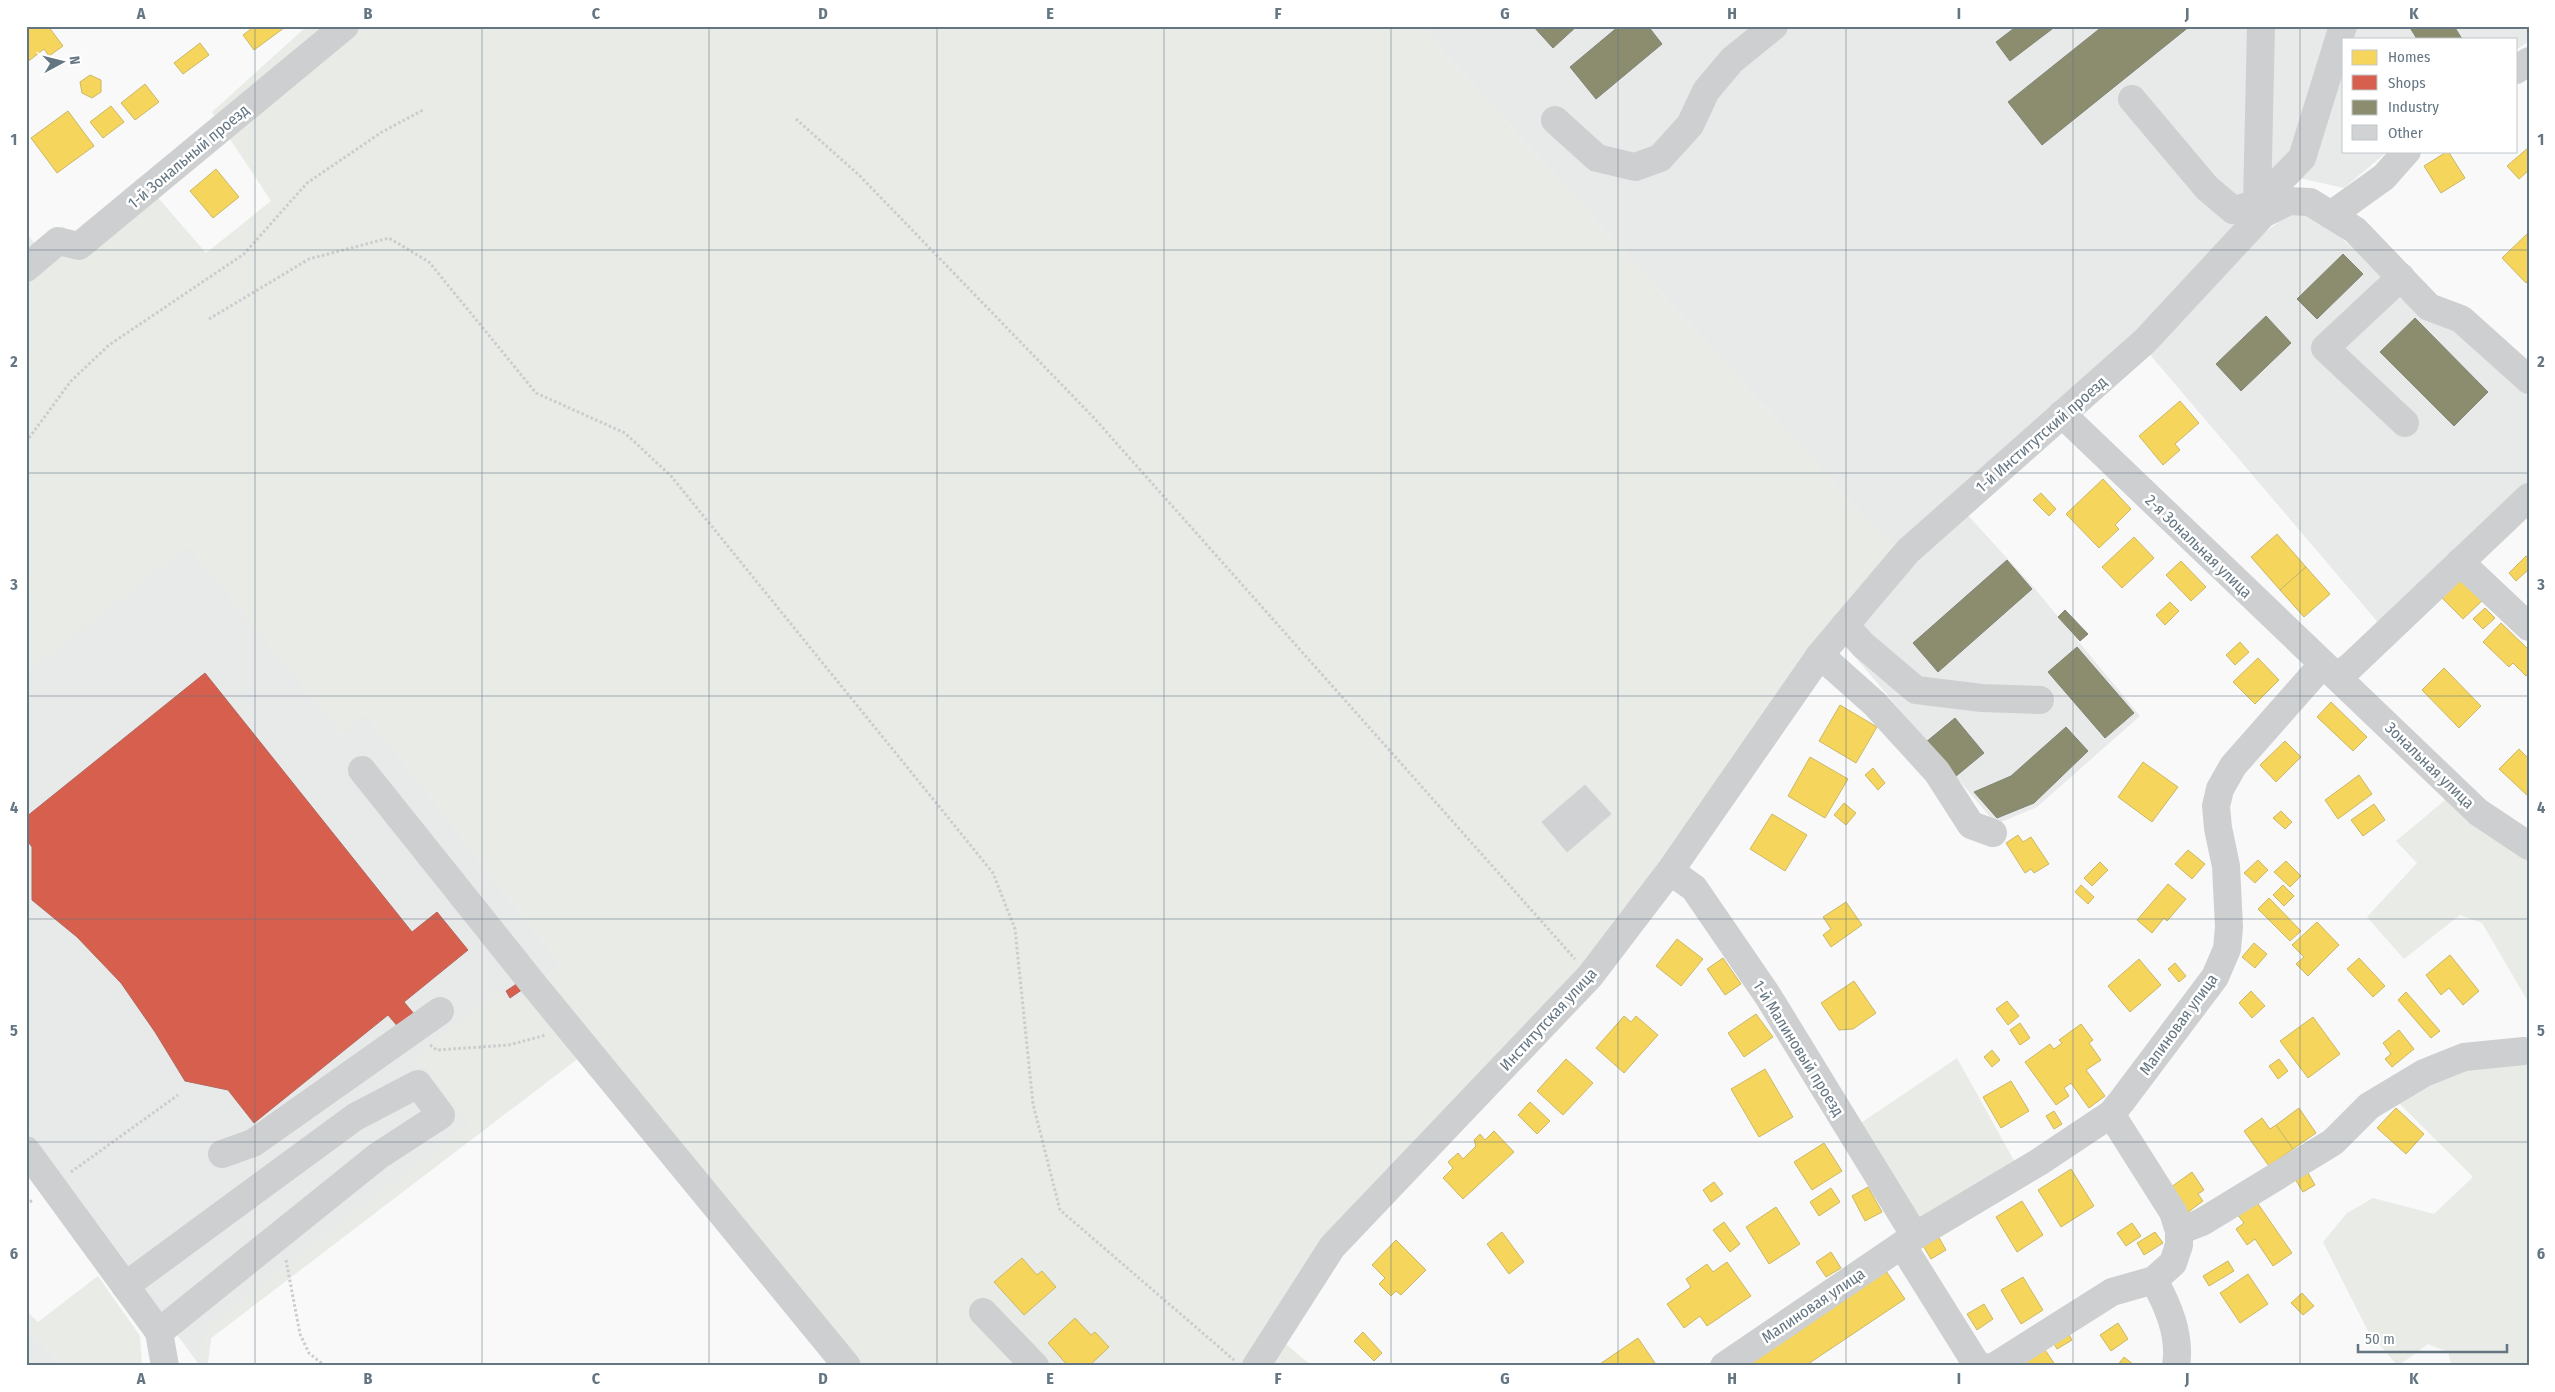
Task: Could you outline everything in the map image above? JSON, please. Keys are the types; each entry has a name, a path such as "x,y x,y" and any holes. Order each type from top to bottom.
{"street":[{"name":"1-й Зональный проезд","path":"26,268 58,241 79,246 345,26"},
{"path":"1555,120 1597,158 1636,167 1660,158 1690,125 1706,91 1732,60 1774,26"},
{"path":"2260,209 2261,26"},
{"name":"1-й Институтский проезд","path":"1820,655 1908,552 2062,414 2146,342 2260,209 2302,158 2343,26"},
{"path":"2518,69 2529,61"},
{"path":"2132,98 2207,188 2233,210 2260,209 2289,201 2310,202 2355,230 2429,307 2461,318 2529,380"},
{"path":"2331,215 2384,177 2406,152"},
{"path":"2400,277 2325,348 2405,423"},
{"name":"2-я Зональная улица","path":"2062,414 2330,670"},
{"name":"Малиновая улица","path":"1724,1366 1908,1240 2039,1162 2111,1114 2214,977 2227,949 2229,927 2226,866 2218,828 2216,806 2220,789 2233,766 2330,670 2351,666 2529,497"},
{"path":"2460,562 2529,627"},
{"path":"1845,626 1863,645 1916,690 1982,698 2040,700"},
{"path":"1820,655 1875,704 1937,772 1971,825 1993,833"},
{"name":"Институтская улица","path":"1256,1366 1332,1247 1590,976 1670,871 1820,655"},
{"name":"Зональная улица","path":"2330,670 2478,812 2529,846"},
{"path":"362,770 565,1023 847,1366"},
{"name":"1-й Малиновый проезд","path":"1670,871 1694,888 1768,996 1908,1240"},
{"path":"222,1154 253,1143 440,1011"},
{"path":"2179,1230 2202,1222 2333,1142 2369,1106 2424,1073 2464,1058 2524,1051"},
{"path":"125,1286 355,1117 418,1084 441,1116 378,1156 159,1332"},
{"path":"1995,1366 2112,1292 2154,1280 2173,1263 2179,1245 2179,1230 2173,1212 2111,1114"},
{"path":"26,1150 159,1332 165,1366"},
{"path":"1908,1240 1976,1365 1982,1366"},
{"path":"2154,1280 2172,1321 2178,1352 2176,1366"},
{"path":"983,1312 1035,1366"}],"path":[{"path":"26,442 71,381 109,345 244,254 307,183 382,132 423,110"},
{"path":"796,119 859,175 1094,418 1590,976"},
{"path":"209,319 309,259 390,238 429,262 536,393 625,433 671,476 993,873 1014,929 1033,1104 1060,1210 1241,1366"},
{"path":"410,1033 437,1050 509,1045 546,1035 565,1023"},
{"path":"26,1205 178,1094"}],"shaded area":[{"path":"307,26 1420,26 1868,521 1896,546 1809,649 1574,983 1243,1366 862,1366 543,979 561,965 366,715 342,735 188,547 26,673 26,233 37,246 63,226 73,237 140,177 206,253 271,201 212,112"},
{"path":"1420,26 2529,26 2529,41 2518,49 2518,38 2342,38 2342,152 2387,152 2344,188 2299,178 2140,331 1896,546 1868,521"},
{"path":"2290,214 2311,215 2326,224 2422,311 2460,329 2529,389 2529,486 2381,626 2146,350 2258,237"},
{"path":"191,490 561,965 543,979 581,1056 211,1338 207,1363 198,1363 26,1131 26,629"},
{"path":"1964,511 2036,590 2140,716 2037,807 1996,824 1841,640"},
{"path":"2450,796 2529,856 2529,1003 2482,923 2460,915 2404,959 2367,917 2417,863 2396,841"},
{"path":"499,989 509,1003 526,991 581,1056 211,1338 208,1363 231,1366 198,1366 202,1340 211,1323 470,1124 415,1057"},
{"path":"1957,1058 2017,1166 1919,1218 1855,1127"},
{"path":"2529,1062 2529,1366 2452,1366 2448,1352 2428,1344 2398,1366 2368,1331 2323,1242 2347,1213 2373,1198 2434,1214 2473,1177 2397,1101 2468,1064"},
{"path":"98,1276 140,1336 142,1366 62,1366 26,1329 26,1311 38,1322"},
{"path":"26,1329 62,1366 26,1366"},
{"path":"1281,1340 1312,1366 1266,1366"}],"building: Homes":[{"path":"26,26 48,26 63,46 49,56 44,49 26,63"},
{"path":"255,26 282,26 284,28 254,50 243,35"},
{"path":"200,43 209,55 183,74 174,63"},
{"path":"90,75 101,80 101,92 92,98 82,93 80,82"},
{"path":"145,84 159,102 135,120 121,103"},
{"path":"111,106 124,122 103,138 90,122"},
{"path":"68,111 94,146 57,173 31,138"},
{"path":"2529,147 2529,170 2519,179 2507,166"},
{"path":"2449,152 2465,178 2441,193 2424,166"},
{"path":"216,169 239,197 213,218 190,191"},
{"path":"2529,232 2529,280 2526,283 2502,258"},
{"path":"2180,401 2199,423 2175,444 2180,450 2163,465 2139,436"},
{"path":"2103,479 2131,509 2115,525 2119,529 2099,548 2066,514"},
{"path":"2041,493 2056,509 2049,516 2033,500"},
{"path":"2277,534 2306,567 2280,590 2251,557"},
{"path":"2134,537 2154,558 2122,588 2102,567"},
{"path":"2526,556 2529,558 2529,569 2516,581 2509,573"},
{"path":"2181,561 2206,587 2191,601 2166,575"},
{"path":"2306,567 2330,594 2304,617 2280,590"},
{"path":"2463,575 2485,598 2463,619 2441,597"},
{"path":"2170,602 2179,611 2165,625 2156,615"},
{"path":"2485,608 2495,618 2483,629 2473,619"},
{"path":"2501,623 2529,650 2529,673 2526,676 2513,663 2509,667 2483,642"},
{"path":"2240,642 2249,652 2235,665 2226,655"},
{"path":"2258,658 2279,680 2255,704 2233,682"},
{"path":"2444,668 2481,706 2459,728 2422,690"},
{"path":"2331,702 2367,737 2353,751 2317,717"},
{"path":"1840,705 1877,727 1856,763 1819,741"},
{"path":"2285,741 2301,757 2276,782 2260,765"},
{"path":"2519,749 2529,759 2529,797 2499,769"},
{"path":"1810,757 1848,779 1825,818 1788,796"},
{"path":"2143,762 2178,787 2152,822 2118,797"},
{"path":"1873,768 1885,783 1878,790 1865,775"},
{"path":"2359,775 2372,794 2338,819 2325,800"},
{"path":"1844,803 1856,813 1846,825 1834,815"},
{"path":"2374,804 2385,820 2363,836 2351,820"},
{"path":"2281,811 2292,822 2285,829 2273,818"},
{"path":"1772,814 1807,835 1785,871 1750,849"},
{"path":"2018,835 2023,842 2031,837 2049,864 2034,873 2031,869 2025,873 2006,843"},
{"path":"2188,850 2205,864 2192,879 2175,864"},
{"path":"2258,860 2268,870 2255,883 2244,873"},
{"path":"2286,861 2301,876 2290,887 2274,872"},
{"path":"2100,862 2108,870 2092,886 2084,878"},
{"path":"2168,884 2186,899 2167,921 2164,918 2152,933 2137,920"},
{"path":"2081,885 2094,897 2088,904 2075,892"},
{"path":"2283,885 2294,896 2284,906 2273,895"},
{"path":"2269,898 2301,931 2290,941 2258,909"},
{"path":"1846,902 1862,925 1831,947 1823,935 1831,929 1823,917"},
{"path":"2317,922 2339,945 2308,976 2296,964 2304,957 2292,945"},
{"path":"1677,939 1703,959 1681,986 1656,966"},
{"path":"2254,943 2267,954 2255,968 2242,957"},
{"path":"2450,955 2479,991 2463,1005 2449,988 2441,995 2426,975"},
{"path":"1723,958 1741,984 1725,995 1707,969"},
{"path":"2359,958 2385,986 2373,997 2347,969"},
{"path":"2139,959 2161,985 2130,1012 2108,986"},
{"path":"2175,963 2186,976 2179,982 2168,969"},
{"path":"1854,981 1876,1013 1853,1029 1839,1030 1821,1003"},
{"path":"2251,991 2265,1006 2252,1018 2239,1003"},
{"path":"2406,992 2440,1031 2431,1038 2398,1000"},
{"path":"2007,1001 2019,1016 2008,1025 1996,1009"},
{"path":"1756,1014 1773,1037 1744,1057 1728,1033"},
{"path":"1624,1016 1631,1022 1636,1016 1658,1035 1624,1073 1596,1048"},
{"path":"2313,1017 2340,1054 2308,1078 2280,1041"},
{"path":"2020,1023 2030,1038 2020,1045 2010,1030"},
{"path":"2081,1024 2093,1040 2089,1043 2101,1060 2086,1070 2105,1096 2089,1108 2071,1083 2064,1088 2069,1096 2056,1105 2025,1062 2050,1044 2054,1049 2062,1043 2059,1040"},
{"path":"2399,1030 2414,1049 2392,1067 2385,1059 2391,1054 2383,1043"},
{"path":"1992,1050 2000,1060 1992,1067 1984,1057"},
{"path":"1566,1059 1593,1083 1563,1115 1537,1091"},
{"path":"2279,1059 2288,1071 2278,1079 2269,1066"},
{"path":"1765,1069 1793,1117 1759,1137 1731,1089"},
{"path":"2011,1081 2029,1111 2001,1128 1983,1097"},
{"path":"1530,1102 1550,1121 1537,1134 1518,1115"},
{"path":"2299,1108 2316,1133 2293,1149 2276,1125"},
{"path":"2396,1108 2424,1134 2406,1154 2377,1128"},
{"path":"2054,1111 2062,1124 2054,1129 2046,1116"},
{"path":"2262,1118 2270,1129 2276,1125 2293,1149 2269,1166 2244,1131"},
{"path":"1494,1131 1514,1152 1463,1199 1443,1178 1453,1168 1448,1162 1458,1153 1463,1159 1476,1146 1474,1140 1480,1134 1485,1140"},
{"path":"1824,1143 1842,1171 1812,1190 1794,1162"},
{"path":"2071,1169 2094,1206 2061,1227 2038,1190"},
{"path":"2307,1171 2315,1185 2303,1192 2295,1179"},
{"path":"2192,1172 2204,1190 2198,1194 2203,1201 2184,1215 2167,1190"},
{"path":"1714,1182 1723,1194 1711,1202 1703,1190"},
{"path":"1868,1187 1882,1212 1865,1221 1852,1196"},
{"path":"1831,1188 1840,1202 1819,1216 1810,1202"},
{"path":"2022,1201 2043,1235 2017,1252 1996,1217"},
{"path":"2256,1201 2292,1253 2273,1266 2255,1239 2247,1245 2236,1229 2244,1223 2237,1214"},
{"path":"1776,1207 1800,1244 1769,1264 1746,1227"},
{"path":"1724,1222 1740,1244 1730,1252 1713,1230"},
{"path":"2132,1223 2141,1236 2126,1246 2117,1233"},
{"path":"1502,1232 1524,1262 1509,1274 1487,1244"},
{"path":"2155,1232 2163,1243 2144,1255 2137,1243"},
{"path":"1937,1234 1946,1250 1931,1259 1922,1244"},
{"path":"1396,1240 1426,1270 1401,1295 1396,1291 1391,1296 1379,1284 1385,1278 1372,1265"},
{"path":"1831,1252 1841,1268 1826,1277 1816,1262"},
{"path":"1022,1258 1037,1275 1042,1271 1056,1287 1024,1315 994,1282"},
{"path":"2228,1261 2234,1271 2209,1286 2203,1276"},
{"path":"1727,1262 1751,1296 1707,1326 1700,1316 1684,1328 1667,1304 1691,1287 1686,1279 1707,1264 1713,1272"},
{"path":"1886,1271 1905,1299 1805,1366 1746,1366"},
{"path":"2248,1274 2268,1304 2240,1323 2220,1293"},
{"path":"2023,1277 2043,1310 2021,1324 2001,1290"},
{"path":"2302,1293 2314,1306 2303,1315 2291,1303"},
{"path":"1984,1304 1993,1319 1977,1330 1967,1314"},
{"path":"1075,1318 1091,1335 1095,1332 1109,1347 1089,1366 1068,1366 1048,1343"},
{"path":"2118,1323 2128,1339 2111,1351 2100,1335"},
{"path":"2067,1331 2072,1340 2057,1349 2051,1339"},
{"path":"1363,1332 1382,1353 1374,1361 1354,1341"},
{"path":"1638,1338 1655,1363 1651,1366 1597,1366"},
{"path":"2041,1344 2056,1366 2019,1366"},
{"path":"2124,1357 2134,1365 2117,1366"}],"building: Shops":[{"path":"205,673 412,932 437,912 468,950 404,1002 415,1015 399,1028 388,1015 254,1123 228,1090 185,1081 155,1032 121,983 77,937 32,900 32,847 26,839 26,817"},
{"path":"521,981 526,987 510,998 506,991"}],"building: Industry":[{"path":"1533,26 1577,26 1553,48"},
{"path":"1619,26 1648,26 1662,44 1596,99 1570,67"},
{"path":"2017,26 2056,26 2010,61 1996,42"},
{"path":"2103,26 2190,26 2042,145 2008,102"},
{"path":"2409,26 2454,26 2461,38 2416,38"},
{"path":"2343,254 2363,274 2317,319 2297,299"},
{"path":"2266,316 2291,343 2241,391 2216,364"},
{"path":"2415,318 2488,392 2454,426 2380,352"},
{"path":"2007,560 2032,589 1938,672 1913,643"},
{"path":"2065,610 2088,634 2080,641 2058,617"},
{"path":"2077,647 2134,713 2105,738 2048,672"},
{"path":"1955,718 1984,753 1955,777 1926,742"},
{"path":"2066,727 2088,751 2034,803 1997,818 1974,792 2011,776"}],"building: Other":[{"path":"1585,784 1612,814 1567,853 1541,822"}]}
